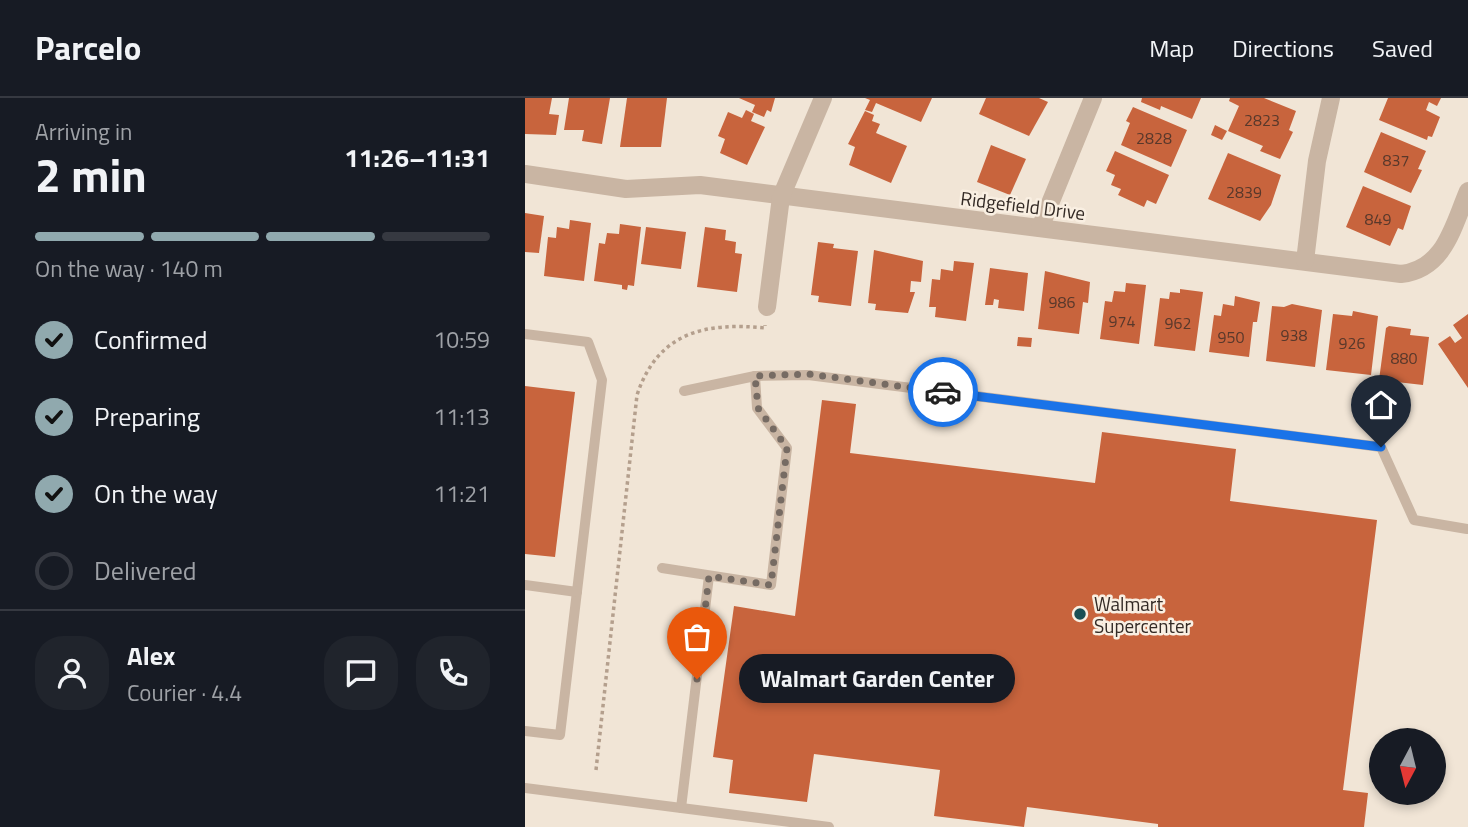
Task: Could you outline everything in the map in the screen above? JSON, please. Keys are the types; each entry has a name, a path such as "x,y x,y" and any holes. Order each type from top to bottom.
{"street":[{"path":"767,307 781,197 823,98"},
{"path":"1039,228 1093,98"},
{"path":"1305,261 1317,161 1331,98"},
{"name":"Ridgefield Drive","path":"525,174 627,189 700,185 1401,274 1416,273 1429,266 1441,254 1468,191"}],"lane":[{"path":"525,334 588,342 602,380 561,735 525,731"},
{"path":"684,391 755,376 808,374 1381,447 1413,520 1467,529"},
{"path":"662,568 771,585 787,448 758,408 755,376"},
{"path":"681,808 709,576"},
{"path":"525,585 577,592"},
{"path":"525,788 829,827"}],"path":[{"path":"596,770 637,395 644,374 654,359 694,331 718,325 765,328 767,307"}],"building":[{"path":"525,98 552,98 549,114 559,115 556,135 525,134"},
{"path":"569,98 610,98 602,144 582,141 584,130 564,130"},
{"path":"627,98 667,98 661,147 620,147"},
{"path":"739,98 775,98 771,112 767,110 764,117 752,112 755,105"},
{"path":"865,98 932,98 921,122 876,103 872,112 865,110 870,100"},
{"path":"986,98 1039,98 1048,102 1029,136 979,114"},
{"path":"1142,98 1201,98 1192,119 1161,106 1160,110 1141,102"},
{"path":"1230,98 1264,98 1296,111 1289,130 1293,132 1280,159 1260,151 1263,146 1228,131 1239,106 1229,101"},
{"path":"1388,98 1441,98 1437,106 1429,102 1426,110 1440,117 1432,137 1428,136 1427,140 1379,120"},
{"path":"1133,107 1187,130 1171,167 1121,145 1130,123 1126,121"},
{"path":"746,110 754,114 751,121 765,127 747,165 720,153 725,139 718,136 728,112 742,118"},
{"path":"865,111 874,115 872,121 880,124 876,133 907,146 891,183 849,165 855,147 848,144"},
{"path":"1215,125 1227,131 1222,140 1211,135"},
{"path":"1381,132 1426,151 1418,169 1422,170 1411,193 1364,172"},
{"path":"991,145 1026,159 1010,195 977,182"},
{"path":"1115,151 1169,175 1156,204 1147,200 1144,207 1118,195 1121,189 1111,185 1115,175 1106,171"},
{"path":"1228,153 1281,175 1271,205 1260,221 1208,199"},
{"path":"1363,186 1411,206 1403,230 1398,228 1390,246 1346,227"},
{"path":"525,213 544,216 539,253 525,252"},
{"path":"570,220 591,223 584,281 544,276 548,237 556,238 557,227 569,229"},
{"path":"620,224 641,227 634,286 628,285 627,290 622,289 622,285 594,281 599,243 605,244 607,233 619,234"},
{"path":"646,227 686,232 681,269 641,264"},
{"path":"705,227 726,230 725,240 736,242 735,253 742,254 737,292 697,287"},
{"path":"818,242 834,244 833,248 858,251 851,306 818,302 819,296 811,295"},
{"path":"874,250 923,261 921,282 911,281 910,292 915,292 908,313 875,310 876,304 868,303"},
{"path":"954,261 974,263 966,321 935,317 936,307 929,307 932,279 940,280 941,269 953,271"},
{"path":"990,268 1028,273 1024,311 998,308 999,300 994,299 993,305 985,305"},
{"path":"1045,271 1090,282 1088,303 1083,302 1079,334 1038,329"},
{"path":"1126,283 1146,285 1139,344 1100,339 1105,301 1112,302 1114,291 1125,292"},
{"path":"1180,289 1203,292 1195,351 1154,346 1160,298 1169,299 1170,292 1180,293"},
{"path":"1235,296 1260,302 1257,322 1253,322 1249,357 1209,352 1214,315 1221,316 1223,304 1234,306"},
{"path":"1292,304 1322,310 1315,367 1266,361 1272,306 1284,307"},
{"path":"1353,311 1378,316 1371,375 1326,370 1333,314 1352,316"},
{"path":"1468,314 1468,388 1438,344 1450,336 1455,343 1462,338 1453,325"},
{"path":"1389,326 1411,329 1410,335 1429,337 1423,385 1379,380 1386,328"},
{"path":"1018,337 1032,338 1031,347 1017,346"},
{"path":"525,386 575,392 555,557 525,554"},
{"name":"Walmart Supercenter","path":"822,400 856,404 850,453 1095,483 1102,432 1236,449 1230,501 1377,520 1343,790 1368,793 1364,827 1158,827 1158,824 1027,807 1024,827 934,816 940,770 814,754 807,802 729,793 733,760 713,757 734,606 795,616"}],"way so far":[{"path":"697,679 709,576 771,585 787,448 758,408 755,376 808,374 943,392"}],"place":[{"name":"Walmart Supercenter","path":"1080,614"},
{"name":"Walmart Garden Center","path":"697,679"}],"route":[{"path":"943,392 1381,447"}]}
